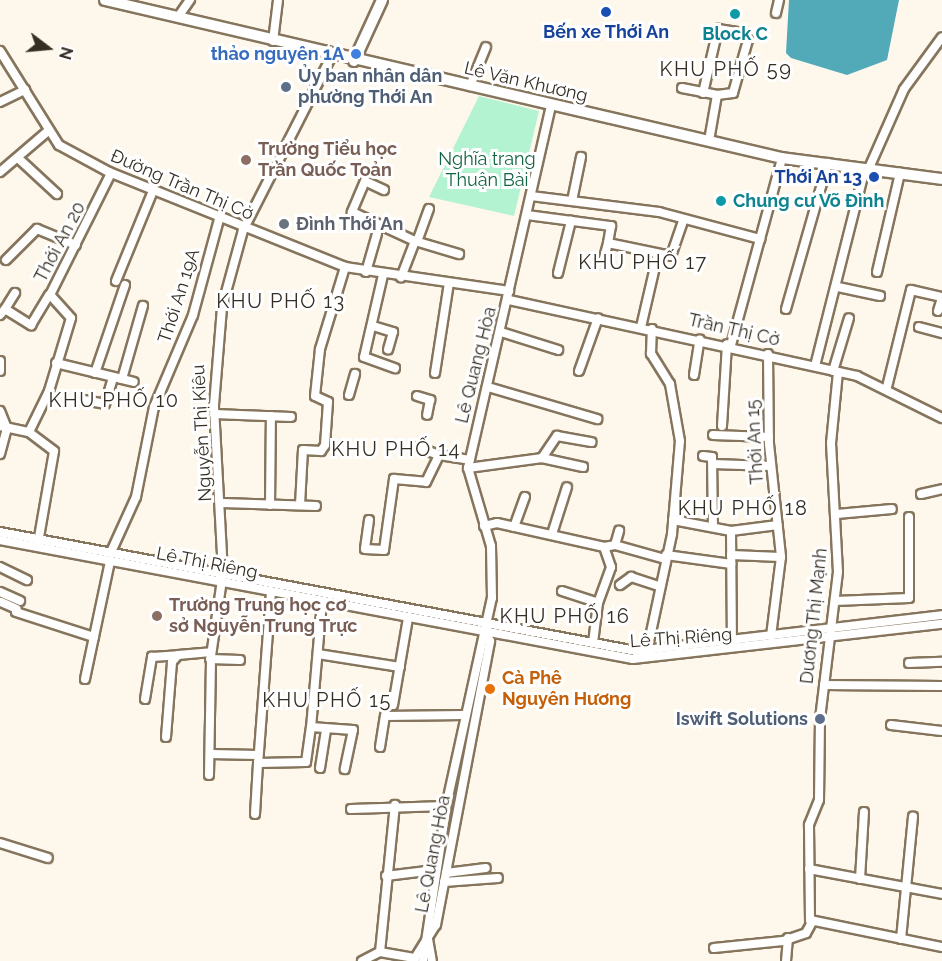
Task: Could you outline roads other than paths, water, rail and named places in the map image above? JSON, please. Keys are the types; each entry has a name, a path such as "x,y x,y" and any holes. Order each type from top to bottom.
{"main road":[{"name":"Lê Văn Khương","path":"105,0 354,61 782,158 942,179"},
{"path":"354,61 382,0"}],"street":[{"path":"178,17 190,0"},
{"path":"273,41 278,0"},
{"path":"776,14 779,0"},
{"path":"682,88 703,93 732,96 748,40 734,29 718,29 703,93"},
{"path":"814,366 838,287 867,168 904,88 942,37"},
{"path":"471,86 486,47"},
{"name":"Đường Trần Thị Cờ","path":"0,51 48,131 59,145 111,173 243,230 345,267 509,295"},
{"name":"Nguyễn Thị Kiêu","path":"209,775 211,656 223,578 222,503 214,414 222,307 243,230 332,55"},
{"path":"0,102 25,90"},
{"path":"709,141 717,95"},
{"name":"Lê Quang Hòa","path":"428,939 436,925 490,640 486,629 494,567 469,464 501,332 551,105"},
{"path":"0,172 18,159 48,131"},
{"path":"572,201 581,157"},
{"path":"722,426 729,345 782,158"},
{"path":"18,159 57,194"},
{"path":"786,309 828,163"},
{"name":"Thới An 20","path":"29,432 71,318 50,295 111,173"},
{"path":"877,272 900,173"},
{"path":"384,190 366,181 352,212 416,240 459,255"},
{"path":"95,373 120,283 153,191"},
{"path":"531,196 684,219 760,239"},
{"path":"401,277 429,209"},
{"path":"527,215 611,226 604,258"},
{"name":"Thới An 19A","path":"85,679 110,556 136,497 154,407 194,315 219,219"},
{"path":"608,243 658,254 675,254 684,219"},
{"path":"558,273 571,221"},
{"path":"6,260 37,229 76,245"},
{"path":"366,272 377,234"},
{"path":"641,327 658,254"},
{"path":"300,505 303,450 321,451 325,445 328,402 315,396 320,349 345,267"},
{"path":"383,275 364,357 395,368"},
{"path":"435,373 449,283"},
{"path":"838,287 880,296"},
{"path":"887,387 911,290 942,297 938,311"},
{"path":"15,293 3,312 31,325 50,295"},
{"name":"Trần Thị Cờ","path":"509,295 598,318 729,345 836,372 887,387 942,418"},
{"path":"78,399 105,404 118,378 143,306"},
{"path":"579,371 598,318"},
{"name":"Dương Thị Mạnh","path":"812,922 808,869 809,825 819,800 820,719 835,601 837,513 831,442 836,372 849,318"},
{"path":"373,326 393,332 388,349"},
{"path":"919,327 942,333"},
{"path":"647,651 673,520 680,432 670,384 651,354 652,329"},
{"path":"501,332 558,350"},
{"path":"694,375 700,339"},
{"name":"Thới An 15","path":"768,354 769,437 781,557 771,636"},
{"path":"0,361 0,371"},
{"path":"56,363 134,382"},
{"path":"349,395 355,375"},
{"path":"488,387 550,401 597,419"},
{"path":"417,396 430,400 427,414"},
{"path":"0,411 4,427 0,454"},
{"path":"214,414 291,417"},
{"path":"270,505 272,417"},
{"path":"4,427 29,432 54,451 38,543"},
{"path":"713,435 769,437"},
{"path":"542,458 557,436 591,442"},
{"path":"417,447 469,464 542,458 583,467"},
{"path":"369,520 365,549 384,550 394,479 426,482 439,455"},
{"path":"703,456 712,457 713,464 713,526"},
{"path":"713,464 771,466"},
{"path":"552,534 567,487"},
{"path":"921,494 942,489"},
{"path":"514,527 525,497"},
{"path":"222,503 315,506"},
{"path":"837,513 892,510"},
{"path":"835,601 909,597 909,517"},
{"path":"673,520 730,531 778,525"},
{"path":"484,526 514,527 604,547 615,545 665,557 731,564"},
{"path":"615,545 619,531"},
{"path":"730,531 732,642"},
{"name":"Lê Thị Riêng","path":"0,532 38,543"},
{"name":"Lê Thị Riêng","path":"0,540 38,543 110,556 648,660 942,615"},
{"path":"593,643 598,603 611,567 604,547"},
{"path":"731,555 781,557"},
{"path":"0,567 27,580"},
{"name":"Lê Thị Riêng","path":"223,578 271,592 408,618 647,651 771,636 942,624"},
{"path":"620,585 632,578 659,586"},
{"path":"562,591 598,603"},
{"path":"0,592 18,607"},
{"path":"255,814 271,592"},
{"path":"2,602 94,637"},
{"path":"210,754 306,762 322,602"},
{"path":"393,705 408,618"},
{"name":"Lê Quang Hòa","path":"423,961 446,806 479,638 486,629"},
{"path":"318,654 400,667"},
{"path":"166,737 172,662 178,655"},
{"path":"145,699 152,657 211,656 240,660"},
{"path":"909,663 942,662"},
{"path":"824,685 942,686"},
{"path":"380,747 385,716 464,715"},
{"path":"891,725 942,731"},
{"path":"311,727 353,730 345,770"},
{"path":"320,768 326,729"},
{"path":"380,952 395,805"},
{"path":"351,808 395,805 446,806"},
{"path":"860,879 864,812"},
{"path":"901,939 910,888 913,817"},
{"path":"0,843 48,858"},
{"path":"445,878 486,868"},
{"path":"808,869 942,894"},
{"path":"386,876 435,870"},
{"path":"445,878 498,878"},
{"path":"714,948 788,938 806,933 812,922 942,947"},
{"path":"786,961 788,938"},
{"path":"362,961 380,952 409,960 428,939"},
{"path":"428,939 432,961"}],"water":[{"path":"789,0 899,0 887,60 847,75 791,58 786,53"}],"place":[{"name":"Bến xe Thới An","path":"606,12"},
{"name":"Block C","path":"735,14"},
{"name":"thảo nguyên 1A","path":"356,54"},
{"name":"Ủy ban nhân dân phường Thới An","path":"286,87"},
{"name":"Trường Tiểu học Trần Quốc Toản","path":"246,160"},
{"name":"Thới An 13","path":"874,177"},
{"name":"Chung cư Võ Đình","path":"721,201"},
{"name":"Đình Thới An","path":"284,224"},
{"name":"Trường Trung học cơ sở Nguyễn Trung Trực","path":"157,616"},
{"name":"Cà Phê Nguyên Hương","path":"490,689"},
{"name":"Iswift Solutions","path":"820,719"}],"district":[{"name":"KHU PHỐ 59","path":"726,69"},
{"name":"KHU PHỐ 17","path":"643,262"},
{"name":"KHU PHỐ 13","path":"281,301"},
{"name":"KHU PHỐ 10","path":"114,400"},
{"name":"KHU PHỐ 14","path":"396,449"},
{"name":"KHU PHỐ 18","path":"743,508"},
{"name":"KHU PHỐ 16","path":"565,616"},
{"name":"KHU PHỐ 15","path":"327,700"}],"park label":[{"name":"Nghĩa trang Thuận Bài","path":"487,170"}]}
